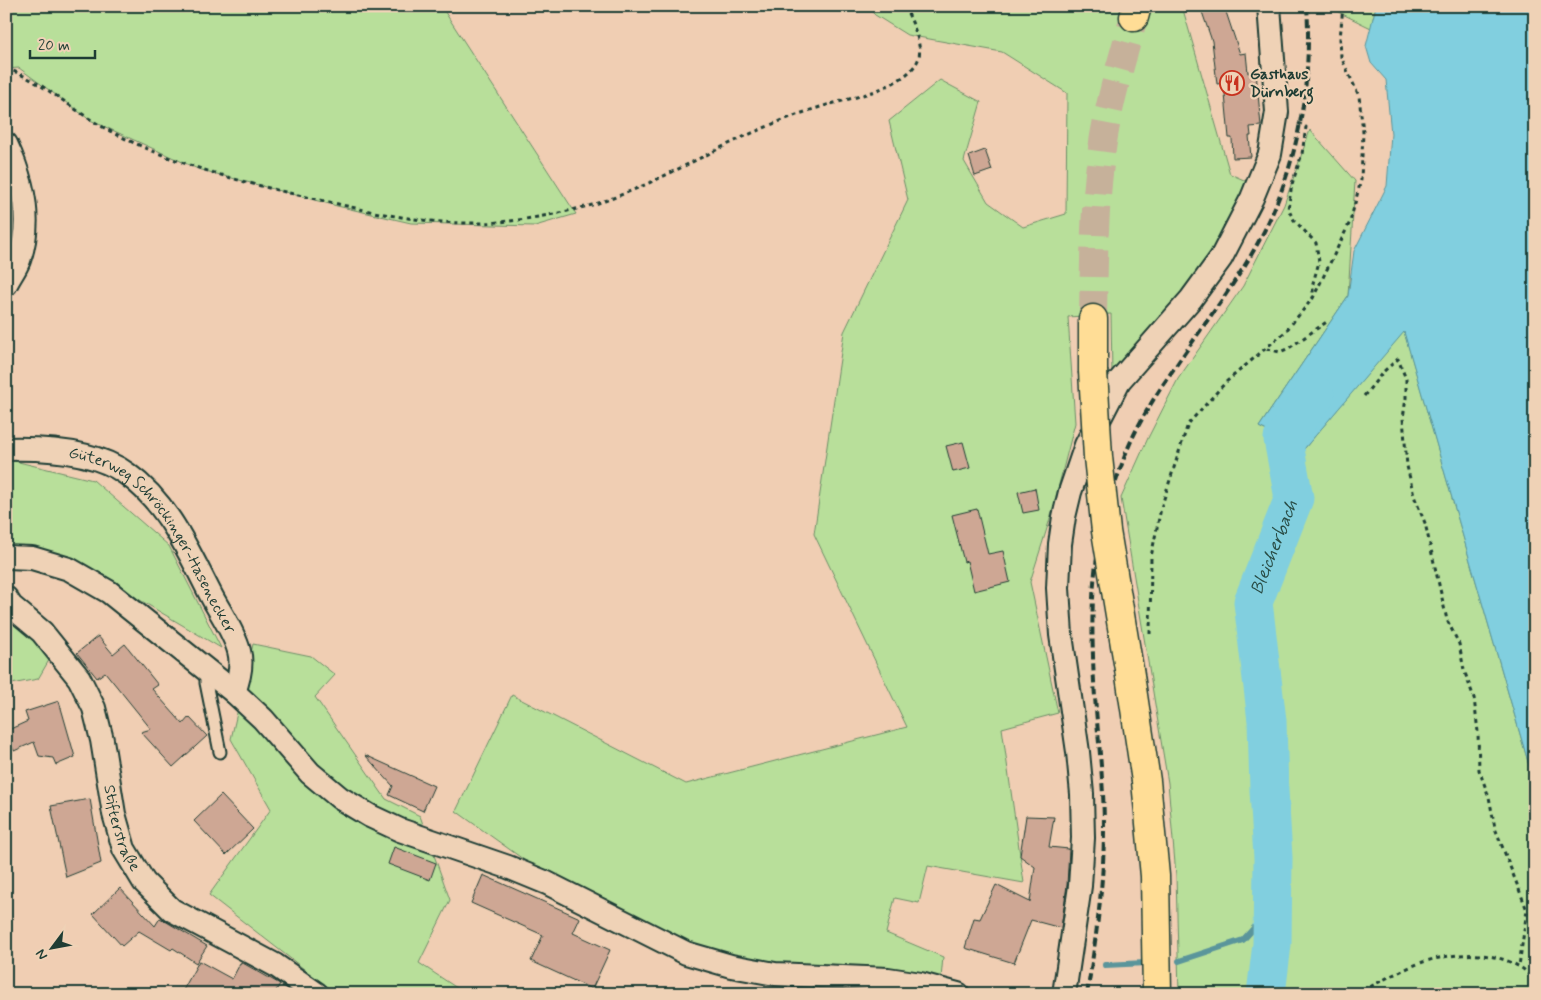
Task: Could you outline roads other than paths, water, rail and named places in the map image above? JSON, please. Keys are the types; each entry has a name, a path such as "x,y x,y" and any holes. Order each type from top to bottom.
{"main road":[{"path":"1093,319 1093,372 1098,457 1106,531 1147,791 1155,876 1157,994"}],"street":[{"path":"1064,994 1080,886 1083,838 1082,794 1078,752 1062,635 1058,588 1060,544 1064,517 1070,492 1086,445 1119,381 1191,299 1221,258 1252,198 1267,163 1277,112 1269,6"},
{"path":"6,144 20,180 26,205 24,240 18,261 6,284"},
{"name":"Güterweg Schröckinger-Hasenecker","path":"6,449 27,448 66,452 102,461 126,473 150,493 171,520 240,652 241,673 234,692"},
{"path":"6,557 32,558 69,569 109,592 234,692 263,719 310,773 340,798 370,816 400,830 508,867 548,883 686,953 731,966 775,974 888,979 921,984 958,994"},
{"name":"Stifterstraße","path":"6,598 11,606 42,632 79,678 94,708 124,849 144,882 172,910 275,965 317,994"}],"lane":[{"path":"206,669 207,690 220,752"}],"water":[{"path":"1376,6 1535,6 1535,786 1404,332 1304,449 1259,427 1348,296 1354,251 1387,186 1391,134 1386,80 1371,63 1366,46"}],"waterway":[{"name":"Bleicherbach","path":"1266,994 1272,944 1273,858 1267,721 1253,602 1294,498 1283,439 1315,395"},
{"path":"1179,961 1243,940 1273,907"},
{"path":"1105,965 1146,963"}],"tunnel":[{"path":"1093,319 1095,227 1098,181 1104,136 1117,76 1134,17"}],"railway":[{"path":"1087,994 1099,911 1104,849 1104,806 1092,624 1095,572 1102,530 1119,474 1138,426 1168,377 1244,266 1260,239 1278,199 1295,146 1301,118 1307,62 1307,6"}],"place":[{"name":"Gasthaus Dürnberg","path":"1232,83"}]}
